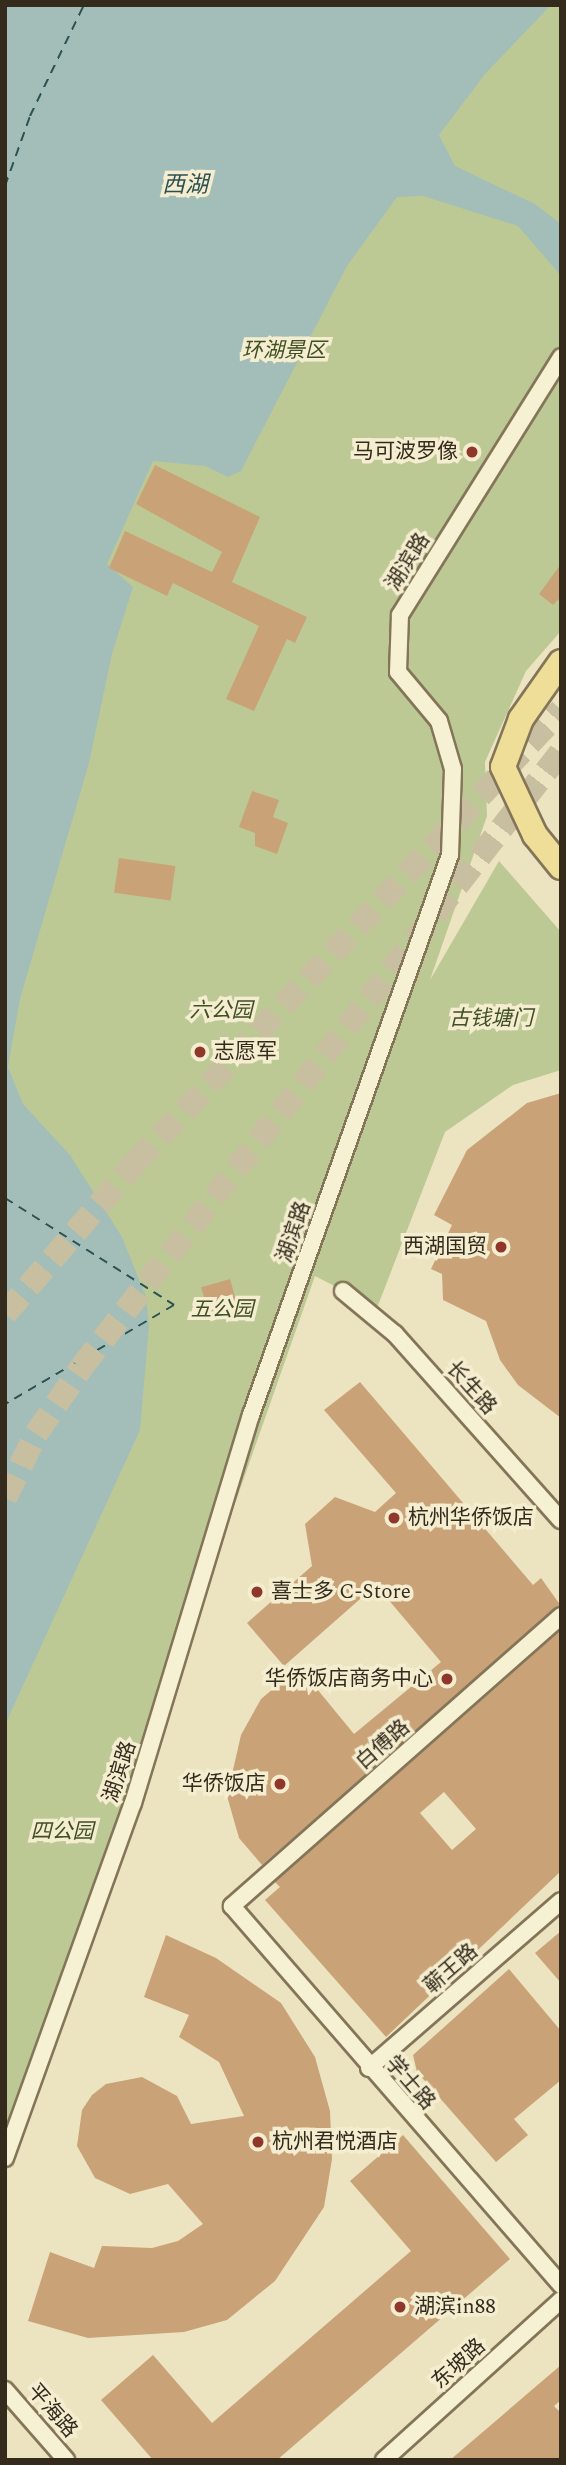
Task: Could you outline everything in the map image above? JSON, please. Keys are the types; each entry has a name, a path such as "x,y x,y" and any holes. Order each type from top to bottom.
{"main road":[{"path":"561,662 521,719 503,767 535,835 561,867"}],"street":[{"name":"湖滨路","path":"5,2158 133,1803 251,1416 450,855 453,769 439,721 398,672 400,615 561,357"},
{"name":"长生路","path":"344,1291 395,1334 561,1520"},
{"name":"白傅路","path":"232,1906 561,1616"},
{"name":"蕲王路","path":"369,2068 561,1901"},
{"name":"学士路","path":"232,1906 369,2068 561,2285"},
{"name":"东坡路","path":"384,2460 561,2300"},
{"name":"平海路","path":"5,2390 66,2460"}],"green space":[{"name":"环湖景区","path":"5,5 561,5 561,631 526,671 485,762 487,816 430,980 499,861 561,932 561,1070 513,1085 445,1132 377,1308 315,1276 5,2158"}],"water":[{"name":"西湖","path":"5,5 551,5 485,74 439,135 455,166 535,204 561,224 561,276 518,226 423,196 397,197 347,266 241,471 228,477 205,466 153,461 107,564 133,587 112,654 89,763 20,999 8,1067 23,1104 70,1155 122,1237 146,1297 149,1327 140,1430 5,1725"}],"building":[{"path":"155,465 260,517 232,582 307,617 295,643 287,639 254,711 226,699 259,626 173,583 167,596 109,568 125,531 212,572 222,552 136,504"},
{"path":"561,564 561,597 553,605 539,594"},
{"path":"252,791 279,800 273,817 288,823 277,854 255,846 255,833 239,827"},
{"path":"119,858 175,866 171,901 114,893"},
{"name":"西湖国贸","path":"561,1093 561,1418 518,1385 500,1360 486,1321 443,1300 442,1274 431,1269 452,1225 434,1215 467,1150 527,1103"},
{"path":"230,1279 240,1313 211,1321 201,1287"},
{"path":"360,1382 533,1585 541,1578 561,1606 262,1865 239,1838 227,1796 241,1735 261,1699 299,1667 354,1734 441,1662 376,1585 284,1666 247,1623 312,1566 305,1524 335,1497 375,1512 396,1493 324,1410"},
{"path":"561,1630 561,1871 386,2037 265,1900 280,1887 275,1882","holes":["444,1792 476,1829 452,1850 420,1813"]},
{"path":"561,1931 561,1983 535,1953"},
{"name":"杭州君悦酒店","path":"166,1935 216,1958 281,2003 315,2057 330,2111 332,2159 324,2207 275,2281 227,2320 184,2332 88,2338 28,2321 50,2252 94,2268 102,2246 152,2248 178,2241 203,2224 168,2184 130,2194 95,2178 77,2146 82,2110 92,2095 106,2084 142,2077 177,2096 191,2124 244,2116 219,2062 179,2037 189,2015 144,1997"},
{"path":"509,1969 561,2031 561,2080 514,2119 528,2135 496,2162 417,2072 413,2055"},
{"name":"湖滨in88","path":"403,2135 510,2259 277,2460 153,2460 101,2400 153,2355 212,2423 411,2251 350,2181"},
{"path":"561,2365 561,2400 554,2406 561,2413 561,2460 450,2460"}],"ferry route":[{"path":"5,186 30,116 84,5"},
{"path":"5,1198 174,1305 5,1404"}],"tunnel":[{"path":"5,1314 135,1163 561,710"},
{"path":"5,1498 36,1434 81,1368 561,752"}],"place":[{"name":"马可波罗像","path":"472,452"},
{"name":"志愿军","path":"200,1052"},
{"name":"西湖国贸","path":"501,1247"},
{"name":"杭州华侨饭店","path":"394,1518"},
{"name":"喜士多 C-Store","path":"257,1592"},
{"name":"华侨饭店商务中心","path":"447,1679"},
{"name":"华侨饭店","path":"280,1784"},
{"name":"杭州君悦酒店","path":"258,2142"},
{"name":"湖滨in88","path":"400,2307"}],"park label":[{"name":"六公园","path":"221,1011"},
{"name":"古钱塘门","path":"491,1019"},
{"name":"五公园","path":"222,1310"},
{"name":"四公园","path":"62,1832"}]}
